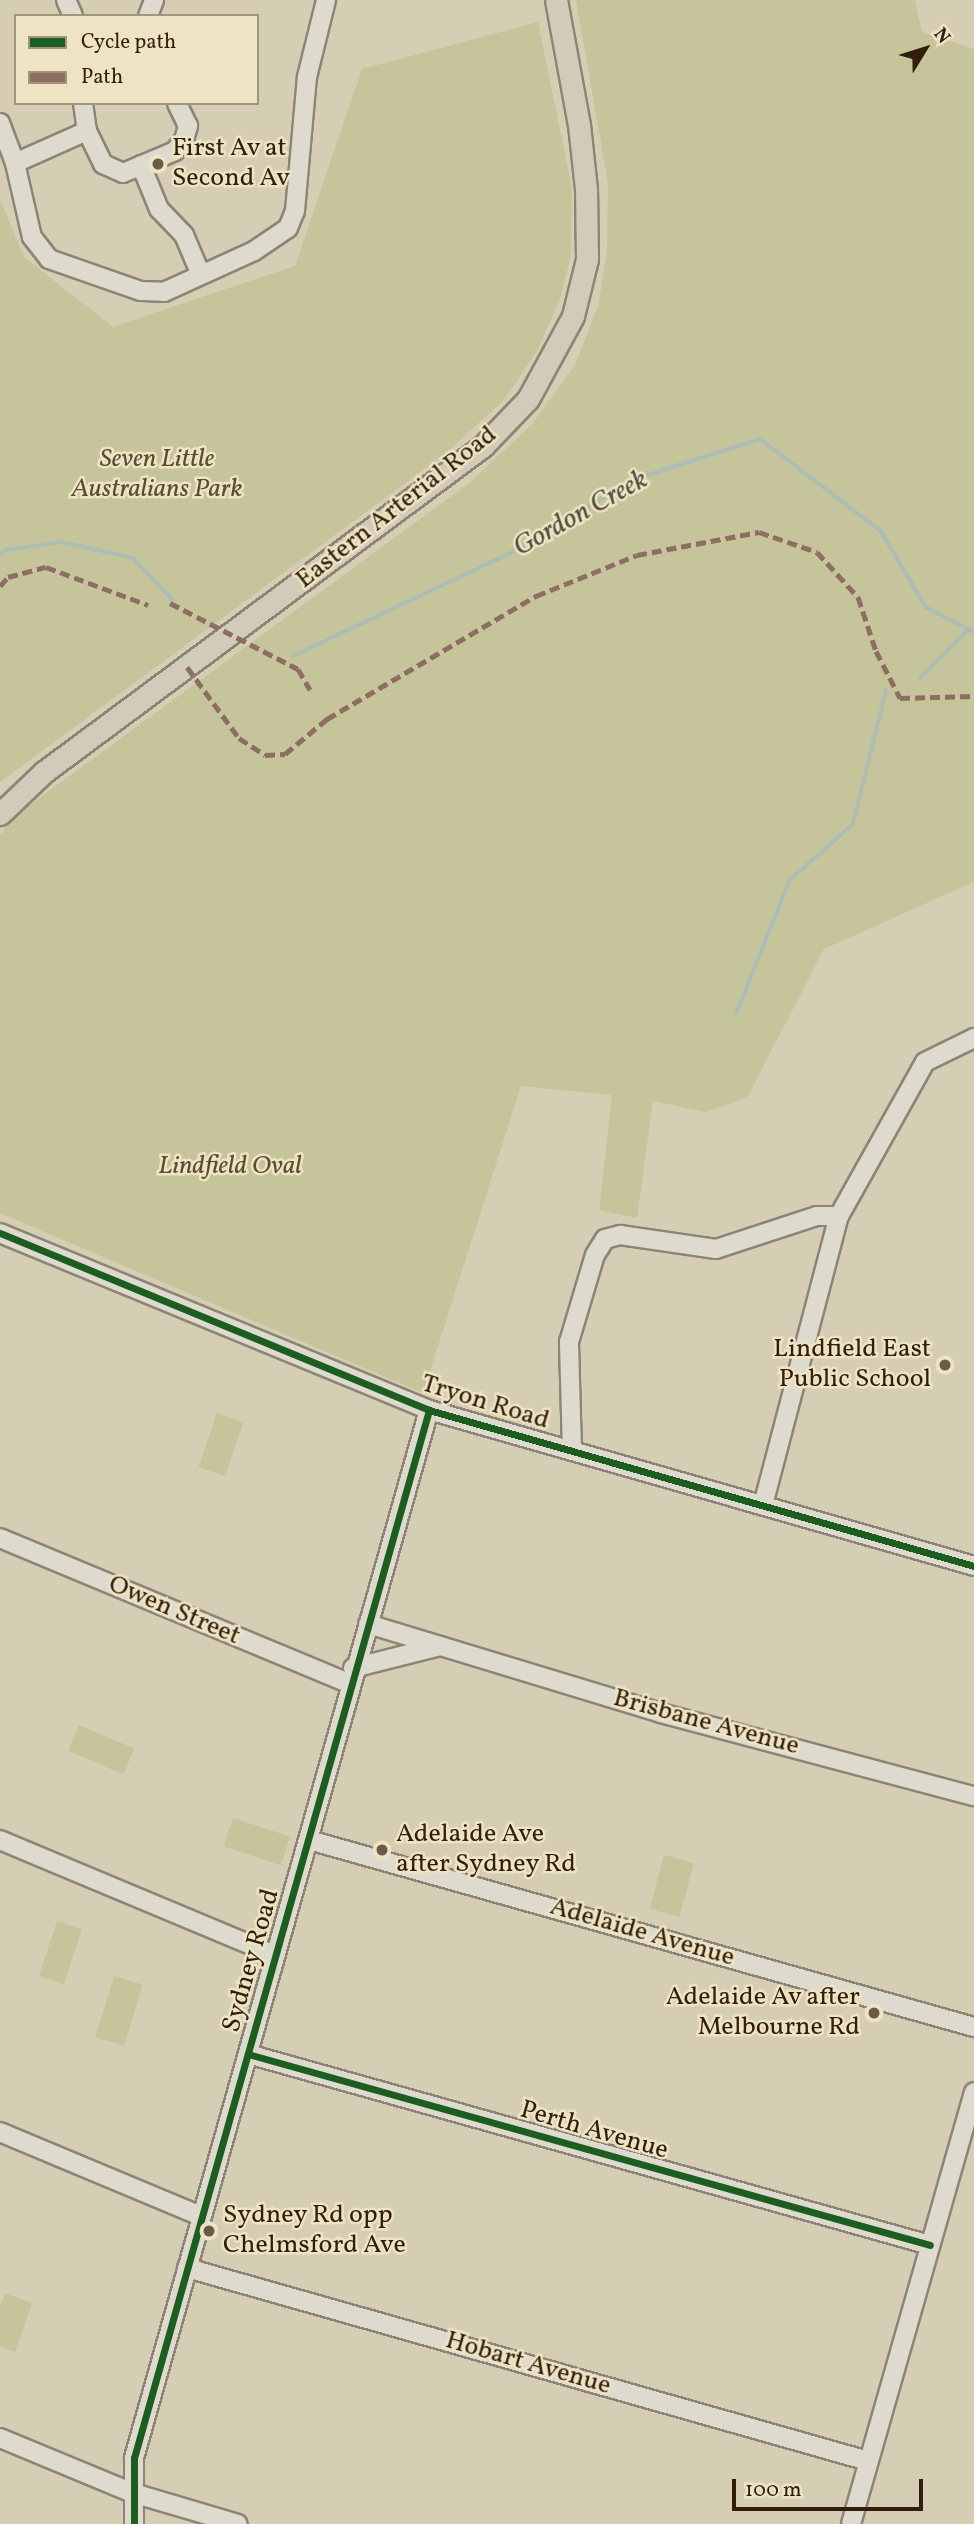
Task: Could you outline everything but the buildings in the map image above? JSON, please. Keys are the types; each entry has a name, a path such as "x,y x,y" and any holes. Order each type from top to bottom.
{"main road":[{"name":"Eastern Arterial Road","path":"0,814 44,772 483,446 528,399 573,316 587,259 586,189 579,125 556,0"}],"street":[{"path":"0,123 15,163 32,237 49,259 141,291 163,292 254,251 288,228 295,211 307,77 326,0"},
{"path":"83,105 87,131 112,172 141,165 175,150 184,140 188,126 178,105"},
{"path":"15,163 87,131"},
{"path":"141,165 159,209 184,235 201,275"},
{"path":"763,1505 839,1216 925,1062 943,1049 974,1038"},
{"path":"572,1451 569,1342 595,1255 605,1239 620,1235 716,1249 817,1216 839,1216"},
{"name":"Tryon Road","path":"0,1233 429,1410 974,1566"},
{"name":"Sydney Road","path":"134,2524 134,2458 274,1954 309,1840 351,1676 429,1410"},
{"name":"Owen Street","path":"0,1538 351,1676"},
{"name":"Brisbane Avenue","path":"368,1624 661,1713 974,1796"},
{"path":"351,1676 440,1646"},
{"path":"0,1840 274,1954"},
{"name":"Adelaide Avenue","path":"309,1840 974,2027"},
{"name":"Perth Avenue","path":"248,2054 930,2245"},
{"path":"851,2524 974,2092"},
{"path":"0,2132 201,2216"},
{"name":"Hobart Avenue","path":"187,2268 868,2461"},
{"path":"0,2438 133,2493 238,2524"}],"green space":[{"name":"Lindfield Oval","path":"576,0 915,0 922,32 974,49 974,882 824,949 747,1098 706,1112 653,1101 637,1218 599,1210 612,1095 521,1086 423,1393 0,1213 0,835 16,815 468,484 532,424 575,365 599,303 607,251 608,183"},
{"name":"Seven Little Australians Park","path":"538,22 572,188 571,255 560,299 537,351 503,401 446,453 0,782 0,199 24,257 113,327 295,266 362,69"},
{"path":"217,1413 243,1422 225,1476 198,1467"},
{"path":"79,1725 134,1748 123,1774 68,1751"},
{"path":"233,1818 290,1837 281,1865 224,1847"},
{"path":"664,1855 694,1863 679,1917 650,1909"},
{"path":"57,1921 82,1929 64,1984 39,1976"},
{"path":"114,1976 143,1985 124,2046 95,2037"},
{"path":"5,2293 32,2303 15,2352 0,2347 0,2307"}],"waterway":[{"name":"Gordon Creek","path":"293,656 509,554 635,479 760,439 881,531 926,607 974,632"},
{"name":"Gordon Creek","path":"0,555 5,550 62,542 133,558 172,599"},
{"path":"920,678 968,630"},
{"path":"736,1014 790,880 853,824 886,691"}],"marked path":[{"path":"187,667 239,738 265,755 285,754 327,719 536,596 637,555 759,532 817,552 858,597 876,651 900,698 974,696"},
{"path":"0,586 8,577 46,567 148,605"},
{"path":"170,603 298,669 310,690"}],"cycle path":[{"path":"0,1233 429,1410 974,1566"},
{"path":"134,2524 134,2458 429,1410"},
{"path":"248,2054 930,2245"}],"place":[{"name":"First Av at Second Av","path":"158,164"},
{"name":"Lindfield East Public School","path":"945,1365"},
{"name":"Adelaide Ave after Sydney Rd","path":"382,1850"},
{"name":"Adelaide Av after Melbourne Rd","path":"874,2013"},
{"name":"Sydney Rd opp Chelmsford Ave","path":"209,2231"}]}
